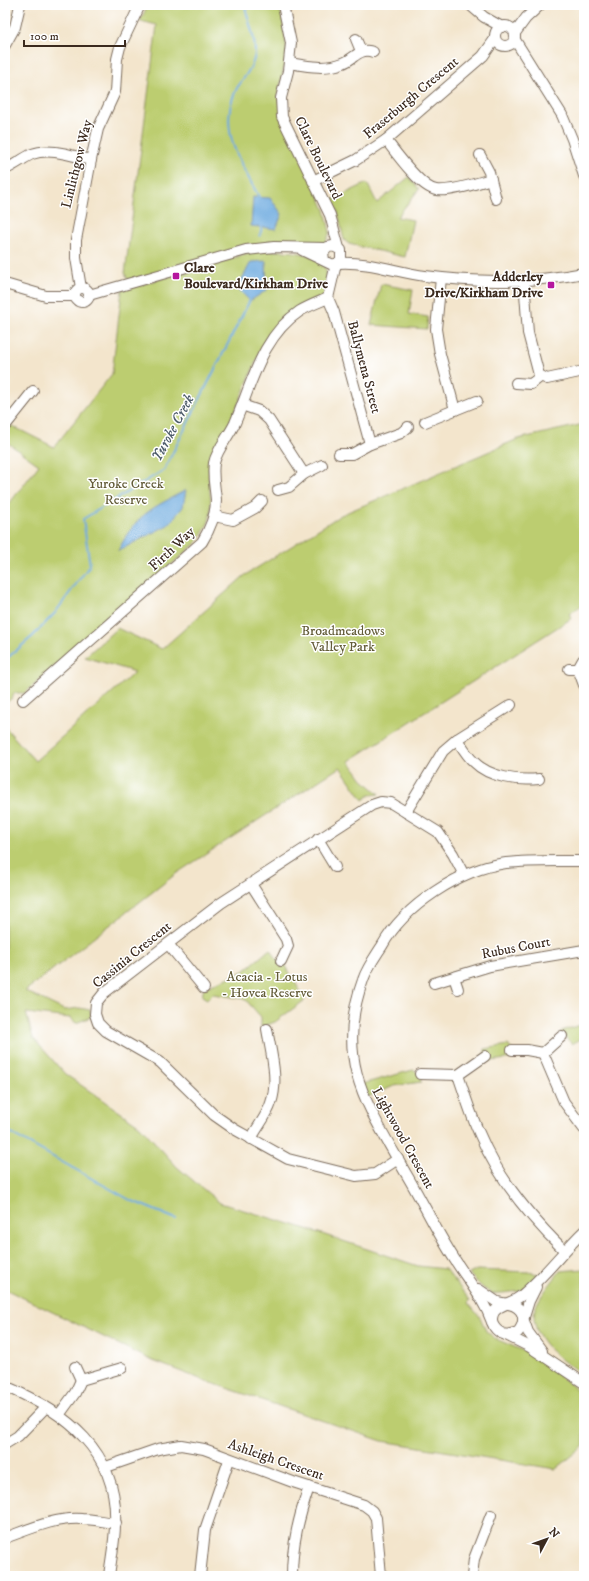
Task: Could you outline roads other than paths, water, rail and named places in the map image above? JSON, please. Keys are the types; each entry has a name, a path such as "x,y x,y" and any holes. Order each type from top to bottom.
{"street":[{"path":"5,45 16,27 20,5"},
{"name":"Linlithgow Way","path":"82,293 76,258 76,240 90,160 98,129 115,92 117,59 120,47 140,5"},
{"name":"Clare Boulevard","path":"282,5 291,43 289,63 281,98 282,117 330,215 333,230 340,249"},
{"path":"470,5 505,36 546,88 562,115 584,173"},
{"name":"Fraserburgh Crescent","path":"314,182 362,156 386,140 540,5"},
{"path":"356,38 361,51"},
{"path":"289,63 312,67 336,65 349,61 361,51 373,52"},
{"path":"386,140 423,182 435,190 444,190 491,179"},
{"path":"8,168 31,154 40,152 56,153 90,160"},
{"path":"480,155 491,179 496,199"},
{"path":"331,283 323,254 327,248 333,230"},
{"path":"5,284 46,296 82,293 246,250 274,247 327,248 333,246 364,263"},
{"path":"296,248 331,265 364,263 398,271 441,278 490,281 524,280 584,273"},
{"path":"328,298 337,264 342,259 340,249"},
{"path":"441,278 436,330 440,354 455,410"},
{"path":"524,280 528,333 536,371 540,377"},
{"name":"Firth Way","path":"23,700 202,542 209,531 214,516 216,501 212,474 214,460 232,430 269,342 283,324 300,310 328,298"},
{"name":"Ballymena Street","path":"328,298 334,312 370,444"},
{"path":"516,383 531,384 540,377 551,378 584,371"},
{"path":"5,426 33,391"},
{"path":"426,422 477,401"},
{"path":"242,405 259,411 270,420 304,474"},
{"path":"339,454 352,454 370,444 401,433 408,427"},
{"path":"278,490 289,487 304,474 322,466"},
{"path":"214,516 233,520 255,508 262,500"},
{"path":"583,660 574,669 584,685"},
{"path":"406,812 432,766 443,751 457,739 511,705"},
{"path":"457,739 472,761 488,772 508,778 527,780 540,779"},
{"name":"Cassinia Crescent","path":"398,1159 375,1174 356,1176 288,1159 251,1139 214,1116 160,1062 106,1030 98,1023 95,1014 96,1004 104,993 221,903 372,805 382,802 391,803 438,832 453,854 464,875"},
{"path":"318,839 335,867"},
{"name":"Lightwood Crescent","path":"492,1322 484,1304 471,1282 456,1262 367,1105 357,1081 353,1065 352,1039 356,1000 363,979 388,934 416,906 464,875 487,867 506,863 584,861"},
{"path":"251,884 286,939 288,946 280,961"},
{"path":"168,944 204,988"},
{"name":"Rubus Court","path":"434,983 490,966 584,950"},
{"path":"454,977 458,988"},
{"path":"251,1139 271,1104 274,1093 275,1082 267,1029"},
{"path":"543,1053 562,1036"},
{"path":"512,1050 527,1050 543,1053"},
{"path":"543,1053 564,1102 584,1129"},
{"path":"420,1074 458,1075 485,1056"},
{"path":"458,1075 479,1134 498,1170 538,1225 564,1250"},
{"path":"584,1231 564,1250 541,1278 523,1295 498,1308 494,1312 492,1322 497,1331 549,1358 584,1383"},
{"path":"506,1335 518,1332 524,1319 529,1301 541,1278"},
{"name":"Lightwood Crescent","path":"471,1282 486,1296 497,1302 508,1304"},
{"path":"508,1304 519,1308 528,1332 549,1358"},
{"path":"58,1415 75,1393 80,1380 75,1367"},
{"path":"80,1380 122,1368"},
{"path":"5,1386 58,1415 83,1435 106,1467 112,1489 116,1524 109,1576"},
{"path":"5,1444 18,1436 45,1408"},
{"name":"Ashleigh Crescent","path":"106,1467 158,1449 181,1445 204,1449 229,1460 364,1505 372,1511 376,1518 381,1576"},
{"path":"200,1576 205,1530 229,1460"},
{"path":"292,1576 292,1555 296,1531 309,1487"},
{"path":"472,1576 474,1559 492,1513"},
{"path":"5,1538 47,1522 60,1520 81,1518 116,1524"}],"water":[{"path":"253,197 270,198 282,214 276,229 251,226"},
{"path":"266,261 267,290 250,301 237,288 251,262"},
{"path":"186,490 183,507 168,525 118,551 132,528 146,513"}],"waterway":[{"path":"245,5 254,39 255,55 252,65 237,88 231,103 229,118 230,132 239,159 260,199"},
{"path":"260,236 262,226"},
{"name":"Yuroke Creek","path":"5,660 33,636 55,613 90,565 83,519 164,470 251,298"},
{"path":"5,1130 130,1200 176,1219"}],"place":[{"name":"Clare Boulevard/Kirkham Drive","path":"176,276"},
{"name":"Adderley Drive/Kirkham Drive","path":"551,285"}],"park label":[{"name":"Yuroke Creek Reserve","path":"126,492"},
{"name":"Broadmeadows Valley Park","path":"343,640"},
{"name":"Acacia - Lotus - Hovea Reserve","path":"267,986"}]}
